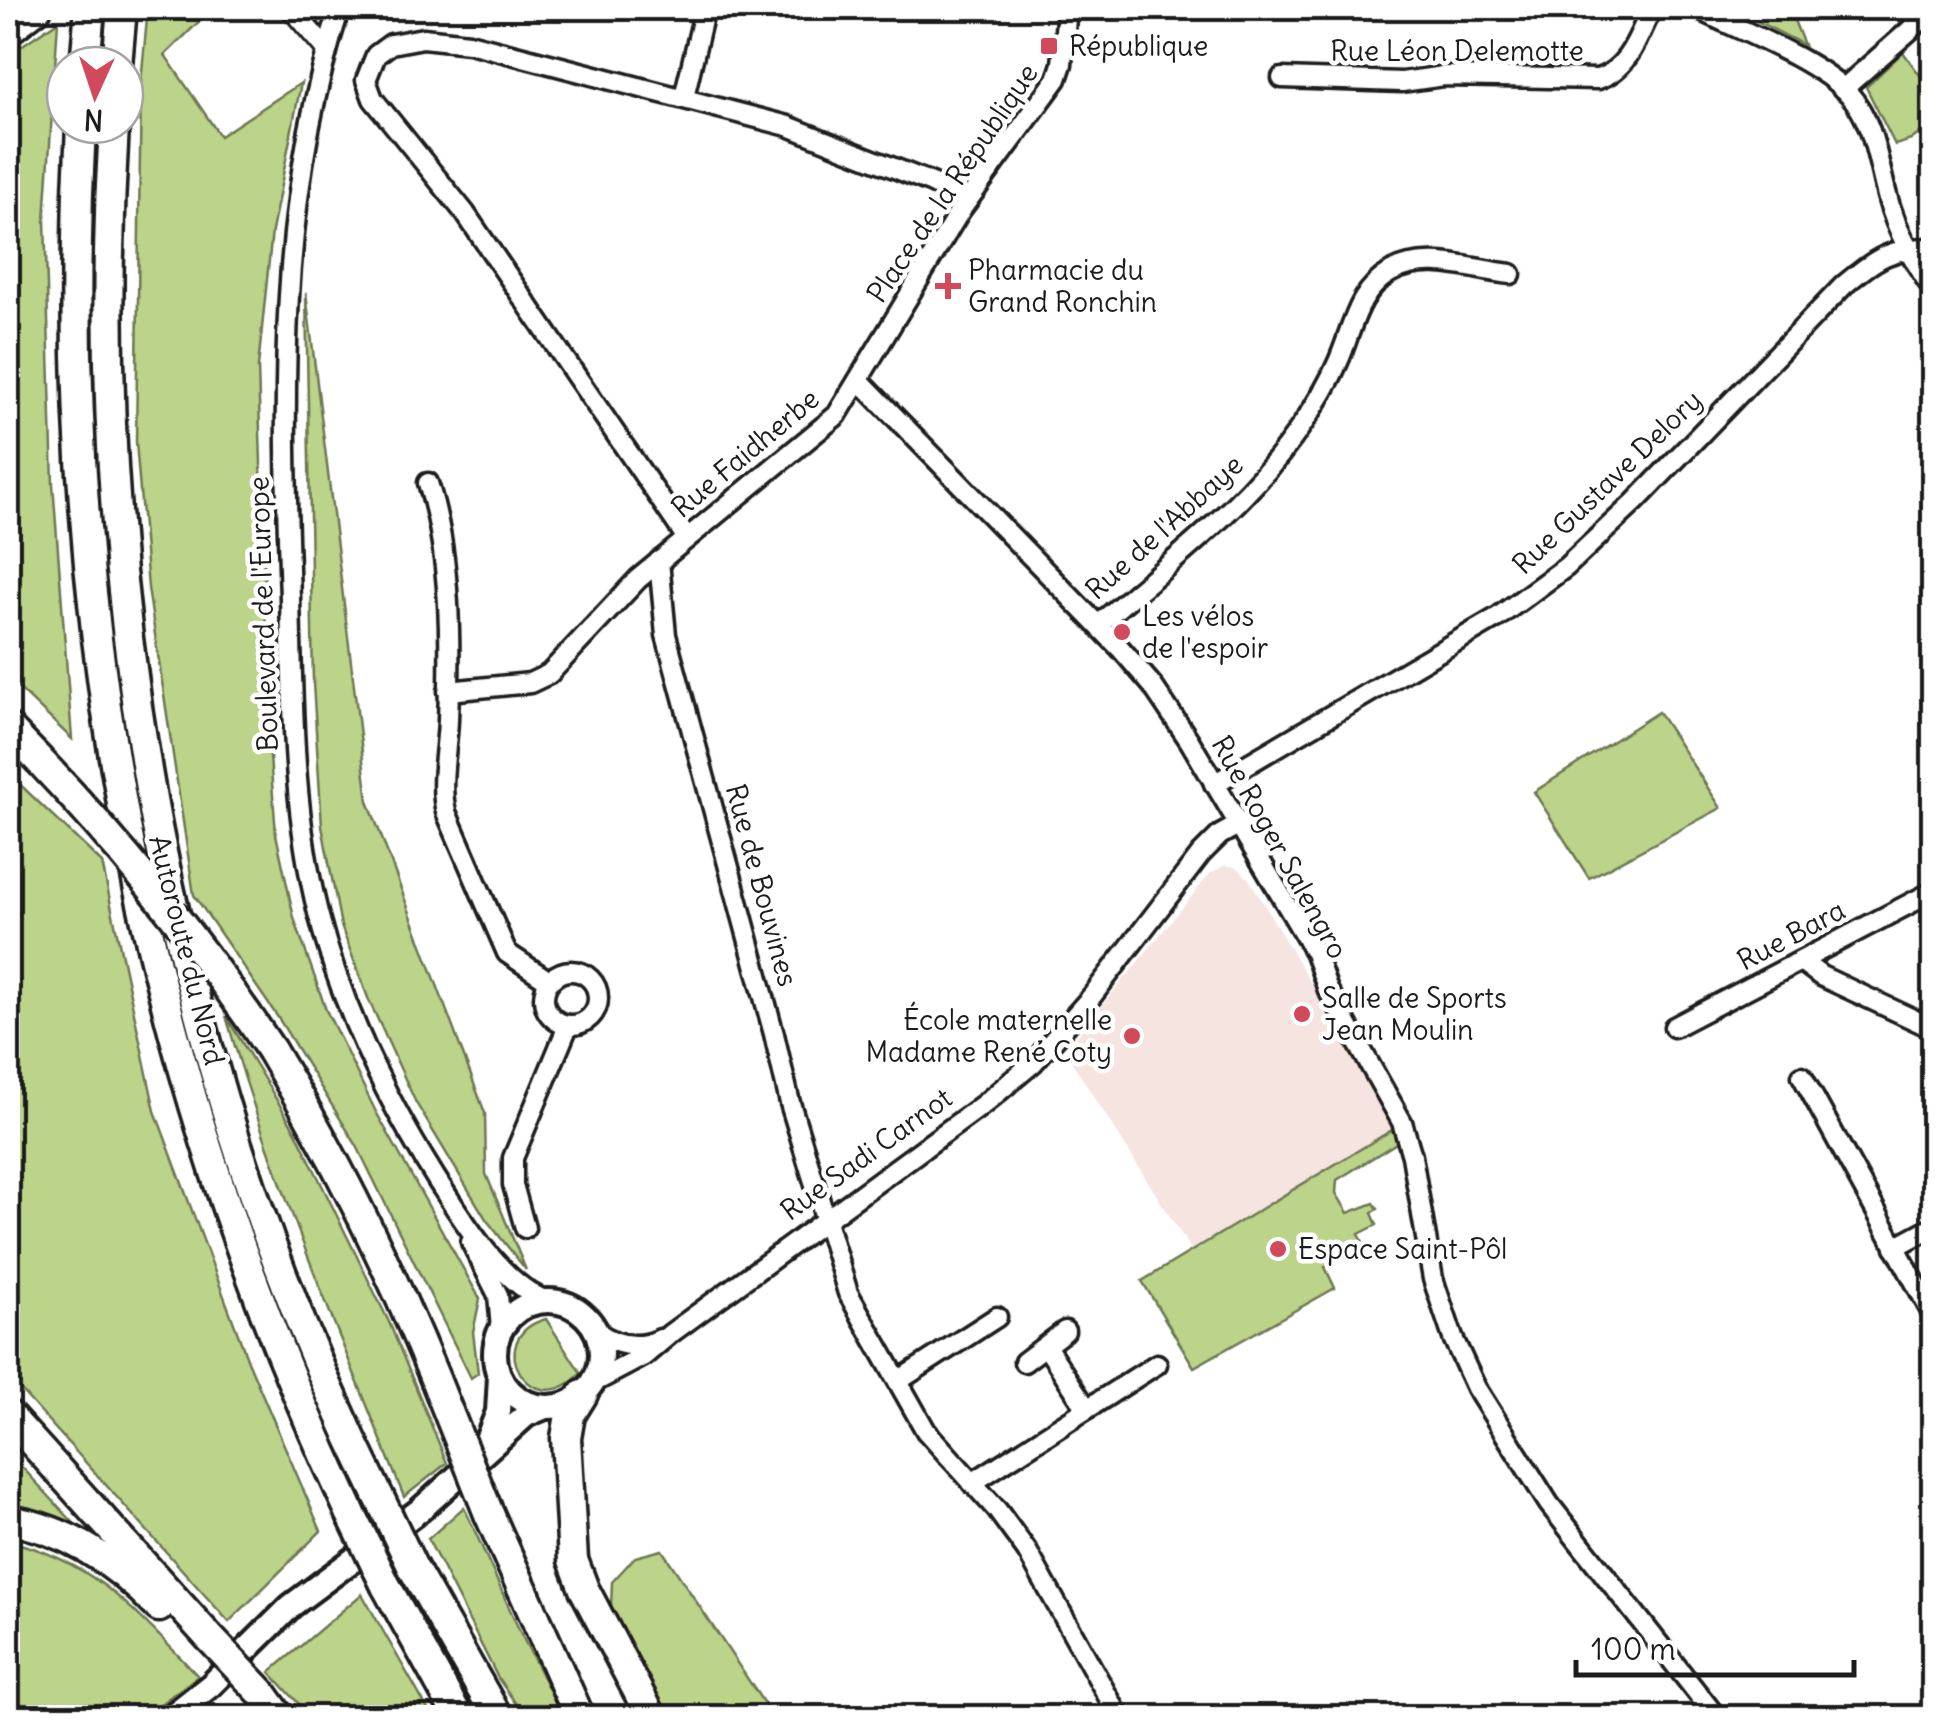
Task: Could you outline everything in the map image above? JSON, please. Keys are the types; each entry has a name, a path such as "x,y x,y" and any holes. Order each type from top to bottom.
{"highway":[{"path":"87,45 90,8"},
{"path":"119,45 122,8"},
{"name":"Autoroute du Nord","path":"80,145 74,296 78,442 95,638 120,803 150,946 219,1188 282,1360 386,1586 459,1718"},
{"name":"Autoroute du Nord","path":"113,145 107,260 112,476 134,691 161,851 200,1008 263,1217 314,1353 414,1568 498,1718"},
{"path":"8,728 171,910 271,1050 311,1118 361,1216 580,1718"},
{"path":"587,1389 570,1415 566,1438 568,1516 574,1560 584,1589 652,1718"},
{"path":"8,1415 258,1705 280,1718"},
{"path":"8,1520 58,1534 100,1556 203,1641"}],"main road":[{"path":"476,1462 496,1420 500,1377 495,1350 501,1329 523,1307 547,1301 578,1310 596,1330 601,1358 587,1389 562,1405 545,1406 518,1398 500,1377"},
{"path":"168,1718 211,1685 291,1606 420,1510 526,1415 545,1406"},
{"path":"188,1718 211,1685"}],"street":[{"path":"290,8 328,50"},
{"name":"Boulevard de l'Europe","path":"340,8 304,163 286,312 284,416 298,799 314,894 342,988 380,1080 446,1193 496,1290 501,1329"},
{"path":"684,97 705,8"},
{"name":"Place de la République","path":"859,380 966,201 1057,79 1068,8"},
{"name":"Rue Léon Delemotte","path":"1282,78 1402,82 1444,76 1598,79 1624,62 1652,8"},
{"path":"1695,8 1816,68 1857,104 1871,133 1890,208 1906,248 1934,291"},
{"path":"1843,89 1934,9"},
{"path":"686,537 466,213 373,99 367,72 382,49 410,39 452,40 684,97 819,137 932,182 966,201"},
{"path":"1906,248 1934,248"},
{"name":"Rue Gustave Delory","path":"1214,784 1498,617 1532,593 1576,558 1634,502 1844,285 1882,256 1906,248"},
{"name":"Rue de l'Abbaye","path":"1098,625 1232,509 1279,457 1326,387 1360,303 1377,283 1398,269 1426,263 1511,274"},
{"name":"Rue Faidherbe","path":"448,691 530,683 550,674 658,561 828,424 844,407 859,380"},
{"name":"Rue Roger Salengro","path":"859,380 1098,625 1152,686 1314,953 1328,990 1402,1122 1412,1156 1433,1278 1450,1332 1476,1388 1549,1504 1717,1718"},
{"path":"428,482 444,543 446,812 507,952 550,981"},
{"name":"Rue de Bouvines","path":"658,561 666,635 782,1076 824,1221 855,1310 933,1441 997,1510 1027,1551 1120,1718"},
{"name":"Rue Sadi Carnot","path":"587,1389 644,1356 984,1104 1033,1063 1092,996 1201,854 1220,835 1238,825"},
{"name":"Rue Bara","path":"1674,1027 1934,891"},
{"path":"1801,961 1821,976 1934,1029"},
{"path":"565,971 577,971 596,986 598,998 594,1014 585,1022 568,1026 556,1022 543,999 550,981 565,971"},
{"path":"525,1228 513,1185 513,1158 568,1026"},
{"path":"1802,1076 1934,1317"},
{"name":"Boulevard de l'Europe","path":"446,1193 510,1279 547,1301"},
{"path":"1895,1247 1934,1226"},
{"path":"898,1381 997,1317"},
{"name":"Rue Sadi Carnot","path":"596,1330 630,1346 651,1343 670,1334"},
{"path":"1024,1362 1065,1331"},
{"path":"1046,1346 1087,1409"},
{"path":"972,1483 1157,1364"}],"shaded area":[{"path":"1225,865 1238,868 1249,879 1387,1112 1392,1130 1192,1251 1065,1051 1210,874"}],"green space":[{"path":"148,8 213,8 165,55 220,136 301,83 272,231 258,367 270,757 276,834 294,918 326,1010 375,1110 480,1299 473,1332 478,1373 471,1378 357,1146 279,1019 194,895 148,588 136,442"},
{"path":"1731,8 1789,8 1804,45"},
{"path":"58,21 56,45 45,45 45,145 50,145 45,220 53,484 72,739 8,678 8,55"},
{"path":"1903,52 1933,93 1933,123 1911,140 1895,145 1866,87"},
{"path":"306,293 368,801 485,1113 486,1174 526,1270 486,1219 416,1103 368,998 341,926 322,826 313,683"},
{"path":"1658,712 1721,808 1589,878 1534,792"},
{"path":"8,773 102,863 155,1111 248,1361 321,1531 229,1622 8,1376"},
{"path":"226,1016 295,1130 389,1322 447,1463 404,1497 286,1199"},
{"name":"Espace Saint-Pôl","path":"1392,1130 1398,1142 1337,1180 1336,1193 1348,1213 1374,1203 1378,1209 1372,1213 1377,1225 1359,1234 1365,1246 1325,1267 1335,1288 1194,1367 1142,1281"},
{"path":"546,1319 581,1373 562,1387 545,1389 531,1384 520,1373 515,1358 517,1342 527,1329"},
{"path":"8,1452 82,1532 8,1509"},
{"path":"464,1507 563,1717 525,1717 498,1678 428,1539"},
{"path":"8,1541 38,1550 90,1576 135,1611 198,1676 143,1717 8,1717"},
{"path":"662,1550 773,1717 669,1717 611,1607 612,1582 635,1557"},
{"path":"362,1594 432,1717 311,1717 270,1672"}],"place":[{"name":"République","path":"1049,46"},
{"name":"Pharmacie du Grand Ronchin","path":"948,286"},
{"name":"Les vélos de l'espoir","path":"1122,632"},
{"name":"Salle de Sports Jean Moulin","path":"1302,1014"},
{"name":"École maternelle Madame René Coty","path":"1132,1036"},
{"name":"Espace Saint-Pôl","path":"1278,1249"}]}
